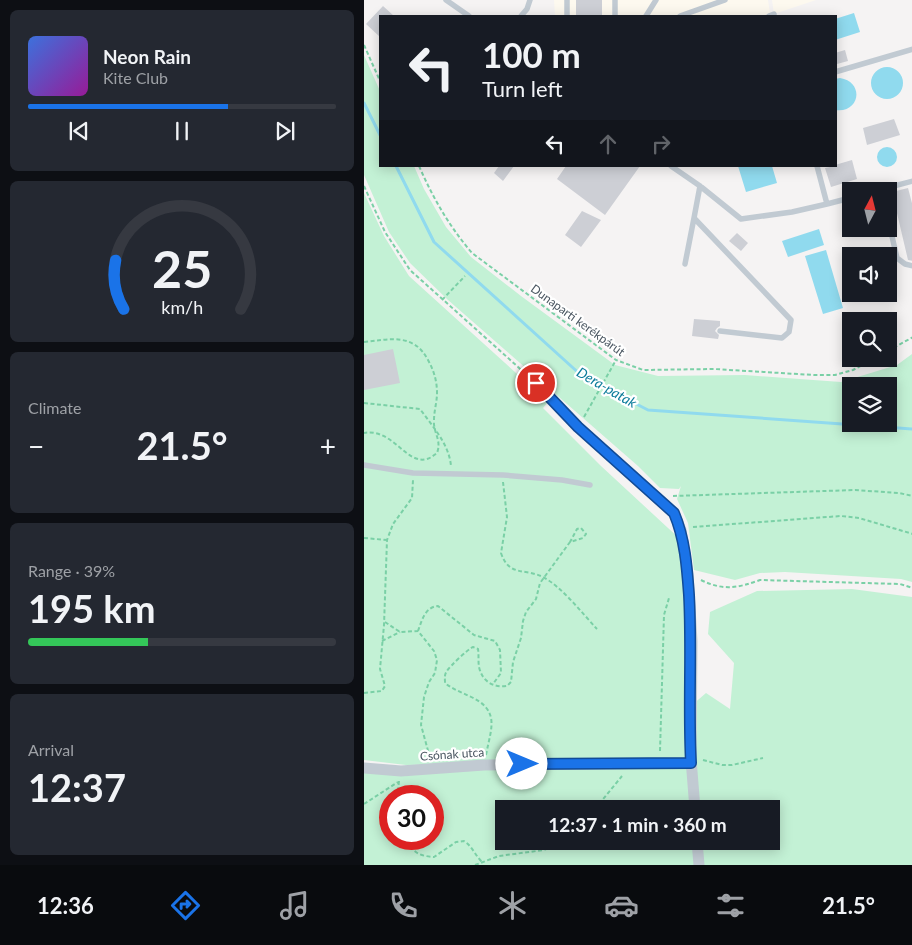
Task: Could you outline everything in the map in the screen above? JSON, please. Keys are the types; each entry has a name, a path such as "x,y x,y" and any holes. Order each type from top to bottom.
{"street":[{"path":"536,383 578,427 674,513 681,530 688,574 692,641 691,757 694,800"},
{"name":"Csónak utca","path":"364,768 400,776 431,768 484,765 659,763 691,757"},
{"path":"698,850 699,865"}],"lane":[{"path":"446,0 468,15"},
{"path":"522,15 527,9 530,0"},
{"path":"567,0 567,15"},
{"path":"615,0 615,15"},
{"path":"647,15 656,0"},
{"path":"683,15 725,0"},
{"path":"837,71 912,49"},
{"path":"672,167 741,218 784,214 842,200"},
{"path":"817,167 827,204"},
{"path":"897,186 912,181"},
{"path":"685,264 700,186"},
{"path":"694,218 791,320 789,332 782,338 720,331"},
{"path":"892,238 897,258 905,264 912,266"},
{"path":"733,269 744,270"},
{"path":"364,465 413,473 503,475 562,480 590,485"}],"path":[{"path":"364,45 379,79"},
{"name":"Dunaparti kerékpárút","path":"419,167 430,192 454,232 472,252 616,360 643,370 714,369 835,375 859,367"},
{"path":"364,186 385,232 410,270 536,383"},
{"path":"442,300 464,276"},
{"path":"897,346 912,337"},
{"path":"364,342 402,339 414,343 424,353 435,372 437,393 433,422 440,445 438,453 427,459 417,460 385,436 370,432 364,433"},
{"path":"587,412 616,360"},
{"path":"364,403 420,410 440,437 450,455 452,474"},
{"path":"364,693 382,691 384,686 380,669 387,540 393,524 412,498 413,473"},
{"path":"503,475 506,516 501,553 503,559 508,566 516,571 544,577 569,599 597,629"},
{"path":"658,498 692,495 855,490 899,493 912,496"},
{"path":"681,530 692,527 841,516 859,518 912,534"},
{"path":"484,765 493,724 492,717 484,704 445,683 445,675 448,668 457,662 468,648 473,647 478,650 478,666 484,679 492,685 500,687 507,686 511,682 513,662 521,638 523,620 526,612 536,599 540,583 577,530 581,528 585,531 586,534 583,538 570,542"},
{"path":"364,538 387,540"},
{"path":"688,574 713,586 740,587 760,580 900,584 912,588"},
{"path":"659,763 664,615 669,598"},
{"path":"418,631 427,610 438,606 474,635 495,642 500,650 501,674 492,685"},
{"path":"384,622 400,632"},
{"path":"382,641 400,632 418,631"},
{"path":"418,631 434,651 437,660 435,673 429,682 424,697 422,724 431,768"},
{"path":"691,757 722,765 732,765 763,758"},
{"path":"602,800 633,763"},
{"path":"399,785 400,776"},
{"path":"364,804 400,776"},
{"path":"413,850 421,856 434,857 456,842 464,841 471,845 475,855 482,862"},
{"path":"475,865 500,856 544,850"}],"shaded area":[{"path":"554,0 768,0 770,13 764,15 555,15"},
{"path":"772,0 816,0 774,14"}],"green space":[{"path":"364,55 379,89 379,167 414,167 424,189 446,227 471,257 615,365 658,376 745,375 842,382 842,432 897,432 897,377 857,377 890,367 897,367 897,365 912,354 912,582 901,579 785,572 760,573 735,580 694,570 688,523 677,499 681,486 679,489 660,488 638,466 448,300 410,263 389,232 364,175"},
{"path":"364,193 384,236 409,276 548,402 543,408 601,466 681,540 691,706 706,693 730,709 734,663 708,634 710,612 757,591 852,589 912,597 912,865 364,865 364,770 688,760 406,765 364,760"}],"water":[{"path":"854,13 860,32 837,39 837,18"},
{"path":"887,67 899,71 903,83 899,95 887,99 875,95 871,83 875,71"},
{"path":"837,79 848,81 856,91 854,103 843,110 837,110"},
{"path":"887,147 894,150 897,157 894,164 887,167 880,164 877,157 880,150"},
{"path":"738,167 772,167 777,183 746,192"},
{"path":"819,229 824,245 788,257 782,241"},
{"path":"826,250 843,308 823,314 805,256"}],"building":[{"path":"576,0 602,0 602,15 576,15"},
{"path":"383,6 393,15 379,15 379,36 366,24"},
{"path":"845,50 848,61 837,64 837,52"},
{"path":"894,119 900,135 867,145 863,128"},
{"path":"852,160 857,179 842,182 831,187 825,168 837,167 837,164"},
{"path":"498,167 513,167 503,181 494,173"},
{"path":"565,167 639,167 605,215 557,179"},
{"path":"908,188 913,207 913,261 908,260 897,213 897,191"},
{"path":"582,211 601,220 581,247 565,235"},
{"path":"737,233 748,243 741,251 729,241"},
{"path":"694,319 720,321 720,326 715,331 719,335 718,339 692,336"},
{"path":"393,349 400,383 364,390 364,355"}],"waterway":[{"name":"Dera-patak","path":"364,103 379,133"},
{"name":"Dera-patak","path":"396,167 434,242 582,376 648,410 913,429"}],"route":[{"path":"522,764 691,763 692,641 688,574 681,530 674,513 578,427 536,383"}]}
